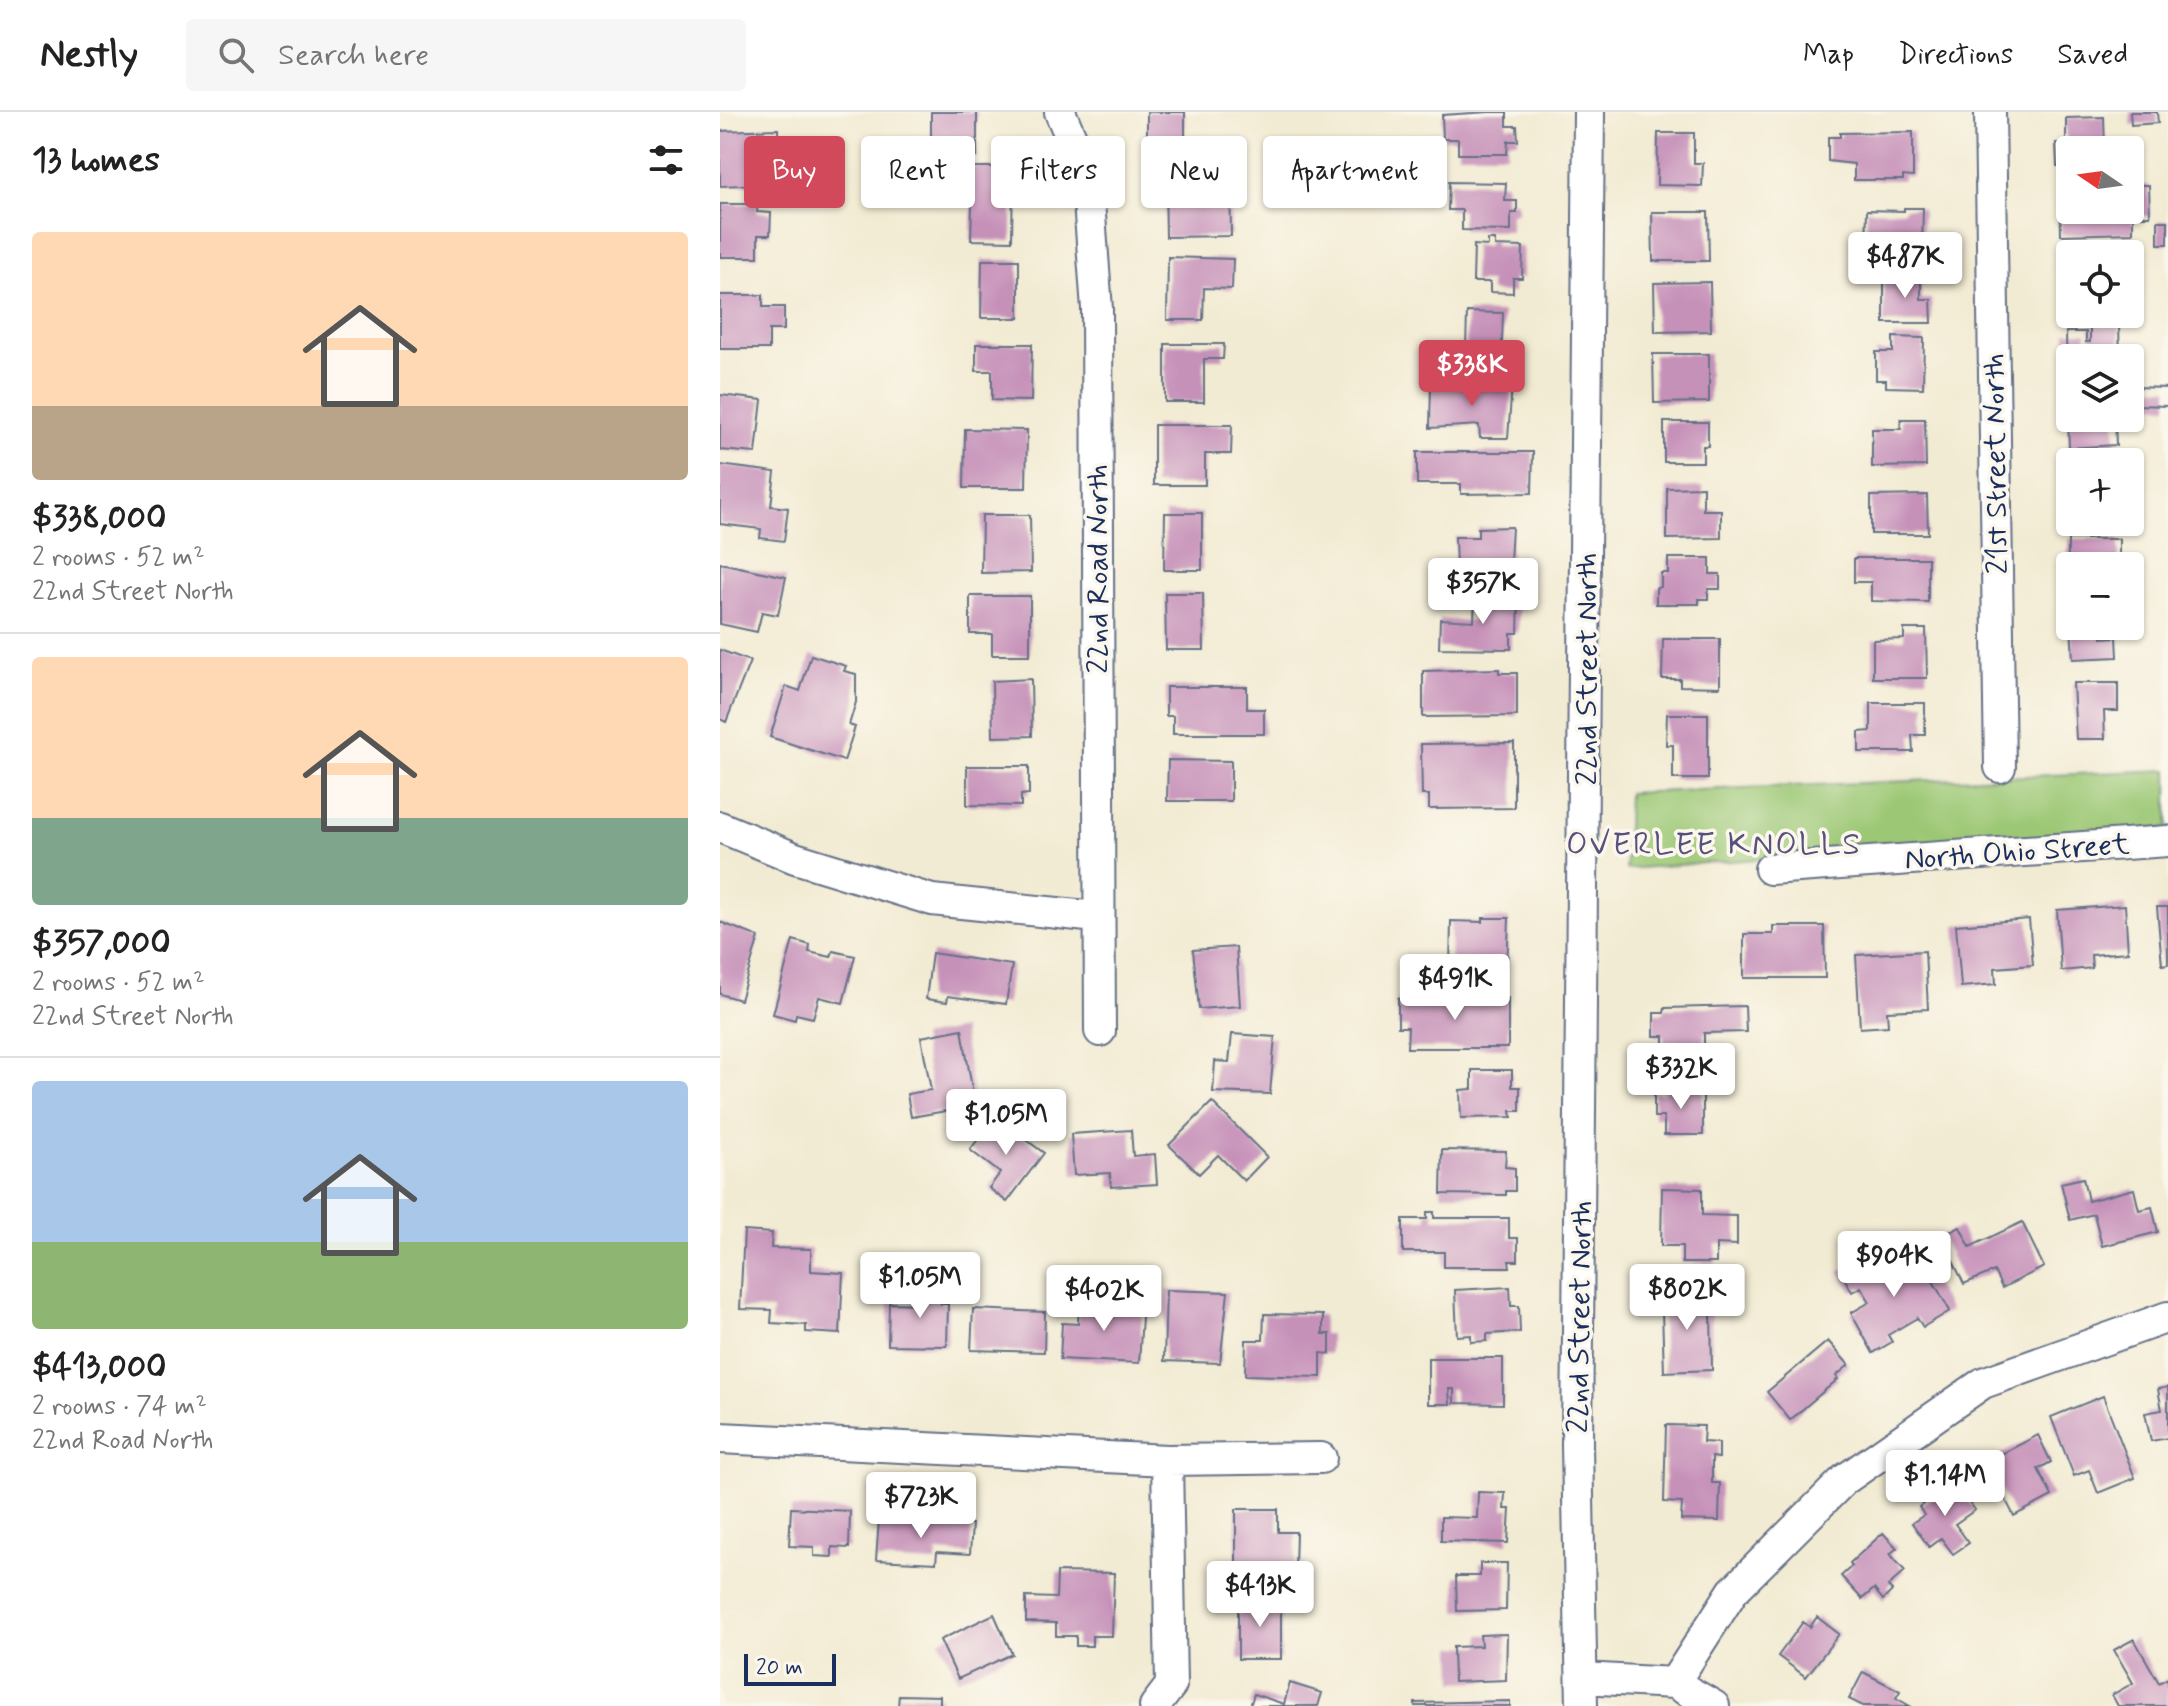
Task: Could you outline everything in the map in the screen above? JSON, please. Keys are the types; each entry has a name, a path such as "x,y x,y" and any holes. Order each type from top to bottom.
{"street":[{"name":"22nd Road North","path":"1060,112 1087,175 1097,309 1097,917 1100,1031"},
{"name":"22nd Street North","path":"1582,1692 1577,1445 1589,112"},
{"name":"21st Street North","path":"1990,112 2000,767"},
{"path":"720,827 795,858 932,900 1097,917"},
{"name":"North Ohio Street","path":"1770,869 2168,841"},
{"path":"1674,1683 1733,1591 1844,1480 1983,1383 2168,1317"},
{"path":"720,1438 1167,1460 1321,1458"},
{"path":"1155,1706 1171,1685 1167,1460"},
{"path":"1582,1692 1674,1683 1714,1706"}],"green space":[{"path":"2168,770 2168,828 1626,869 1628,793"}],"building":[{"path":"931,112 977,112 977,157 975,136 931,136"},
{"path":"1147,112 1185,112 1185,136 1147,136"},
{"path":"1507,112 1507,126 1517,126 1518,141 1508,141 1507,154 1458,154 1458,139 1443,136 1442,115"},
{"path":"2130,112 2157,112 2158,123 2131,125"},
{"path":"2104,117 2105,136 2066,136 2066,118"},
{"path":"778,129 778,136 744,136 744,185 720,186 720,131"},
{"path":"1913,132 1913,177 1903,176 1903,180 1854,180 1854,164 1828,161 1828,137 1840,137 1840,133"},
{"path":"1658,133 1694,133 1694,163 1703,163 1702,186 1657,185"},
{"path":"975,167 991,167 991,208 1012,208 1012,241 971,240"},
{"path":"1449,182 1506,183 1505,201 1517,201 1517,213 1511,213 1511,231 1462,230 1462,210 1448,210"},
{"path":"2144,185 2149,185 2150,216 2144,216"},
{"path":"720,204 744,204 744,208 758,208 757,212 771,213 770,235 758,235 758,257 720,257"},
{"path":"1166,208 1231,208 1231,236 1166,237"},
{"path":"1904,208 1923,208 1922,248 1866,248 1867,210 1904,211"},
{"path":"1652,212 1708,212 1709,261 1653,261"},
{"path":"2158,221 2168,221 2168,244 2158,244"},
{"path":"2061,224 2133,224 2133,233 2061,235"},
{"path":"1488,240 1495,240 1495,246 1523,247 1522,278 1513,278 1513,293 1490,292 1490,282 1473,282 1474,245 1488,246"},
{"path":"1168,257 1233,259 1232,289 1204,288 1203,320 1167,320"},
{"path":"982,260 1019,260 1019,318 981,318"},
{"path":"1884,274 1921,274 1921,299 1931,299 1932,323 1884,323"},
{"path":"1710,282 1711,331 1655,332 1654,283"},
{"path":"720,295 763,295 763,307 784,307 784,330 769,330 769,349 720,349"},
{"path":"1467,312 1503,313 1501,373 1435,372 1435,347 1466,348"},
{"path":"2090,328 2119,328 2120,344 2066,344 2066,332 2086,332 2086,342 2090,342"},
{"path":"1893,337 1924,338 1923,388 1886,387 1886,380 1876,380 1876,352 1893,352"},
{"path":"976,344 1032,344 1031,401 992,400 992,371 976,371"},
{"path":"1165,344 1224,344 1223,359 1204,359 1204,402 1165,402"},
{"path":"1653,354 1709,354 1709,402 1654,403"},
{"path":"1431,384 1512,384 1508,438 1480,438 1479,425 1430,428"},
{"path":"2144,387 2168,388 2168,406 2144,405"},
{"path":"720,395 762,400 756,453 720,450"},
{"path":"1901,419 1925,419 1926,466 1872,467 1872,429 1901,429"},
{"path":"1664,422 1708,422 1708,446 1703,446 1703,462 1664,462"},
{"path":"1154,425 1232,425 1231,454 1205,454 1205,485 1154,485"},
{"path":"965,429 1027,430 1026,488 964,488"},
{"path":"2068,432 2116,432 2116,445 2069,448"},
{"path":"1417,452 1533,452 1532,493 1461,494 1461,484 1417,484"},
{"path":"720,465 775,472 771,506 788,508 784,541 760,538 761,529 720,524"},
{"path":"1703,487 1703,510 1721,510 1721,538 1667,539 1667,488"},
{"path":"1927,495 1928,534 1871,534 1871,496"},
{"path":"1165,513 1202,513 1202,570 1164,570"},
{"path":"982,515 1030,515 1031,572 981,573"},
{"path":"1512,527 1509,581 1478,581 1478,568 1456,569 1455,537 1478,537 1478,528"},
{"path":"2068,539 2119,539 2119,552 2068,552"},
{"path":"1668,558 1710,558 1710,574 1720,574 1720,589 1708,589 1708,599 1699,599 1699,604 1656,604 1656,588 1661,587 1661,573 1668,573"},
{"path":"1854,558 1928,558 1928,602 1871,601 1871,582 1854,582"},
{"path":"720,563 786,577 778,615 762,612 757,632 720,624"},
{"path":"1165,593 1203,593 1204,650 1166,650"},
{"path":"970,596 1030,596 1030,655 992,655 992,634 970,634"},
{"path":"1475,597 1519,598 1518,633 1511,633 1511,649 1439,648 1440,619 1474,621"},
{"path":"1904,629 1926,629 1927,678 1873,678 1873,640 1904,639"},
{"path":"1663,639 1720,639 1720,687 1680,686 1680,679 1662,679"},
{"path":"2072,640 2117,640 2118,657 2073,659"},
{"path":"720,650 750,661 726,722 720,719"},
{"path":"811,655 846,666 844,671 856,674 856,702 849,725 855,727 844,761 770,737 786,686 800,691"},
{"path":"1499,669 1499,673 1517,673 1517,716 1423,717 1423,671"},
{"path":"1031,679 1032,736 993,737 992,681"},
{"path":"2073,683 2118,683 2118,711 2104,711 2105,739 2076,739"},
{"path":"1166,687 1247,687 1247,709 1264,709 1264,734 1173,734 1173,716 1166,716"},
{"path":"1871,703 1925,703 1925,735 1912,735 1913,752 1859,752 1859,732 1871,731"},
{"path":"1667,714 1708,714 1708,779 1673,779 1673,745 1666,745"},
{"path":"1514,743 1514,808 1429,809 1429,795 1422,795 1421,744"},
{"path":"1168,760 1231,761 1231,801 1167,801"},
{"path":"967,766 1029,766 1029,794 1021,795 1021,806 967,805"},
{"path":"2125,905 2128,952 2091,955 2092,968 2061,971 2057,910"},
{"path":"2157,907 2168,907 2168,964 2162,965"},
{"path":"1483,918 1509,918 1507,970 1450,968 1451,921 1483,922"},
{"path":"2029,919 2033,965 1995,968 1996,984 1961,987 1956,925"},
{"path":"720,922 759,937 740,1000 720,994"},
{"path":"1773,926 1824,926 1825,978 1744,978 1744,934 1773,934"},
{"path":"793,940 810,945 809,952 831,957 833,951 855,956 843,1003 819,997 813,1018 796,1014 795,1020 773,1014"},
{"path":"1236,947 1240,1006 1199,1009 1193,950"},
{"path":"1925,951 1928,1009 1887,1011 1888,1026 1860,1028 1856,955"},
{"path":"932,953 1012,965 1006,1004 948,996 947,1002 926,999"},
{"path":"1398,998 1508,998 1508,1048 1407,1048 1408,1027 1398,1027"},
{"path":"1745,1006 1746,1032 1704,1033 1704,1054 1664,1055 1664,1036 1654,1036 1654,1013 1664,1013 1665,1008"},
{"path":"962,1029 975,1106 911,1117 907,1094 931,1090 921,1037"},
{"path":"1232,1034 1275,1037 1270,1094 1213,1092 1215,1061 1229,1062"},
{"path":"1472,1070 1512,1070 1512,1087 1520,1087 1520,1111 1511,1111 1512,1117 1461,1118 1460,1090 1472,1089"},
{"path":"1663,1088 1703,1088 1703,1135 1664,1135 1664,1117 1654,1117 1654,1093 1664,1093"},
{"path":"1212,1102 1267,1157 1244,1181 1218,1155 1199,1174 1169,1145"},
{"path":"995,1117 1044,1153 1007,1202 989,1188 1000,1173 970,1150"},
{"path":"1131,1130 1133,1156 1155,1154 1157,1184 1111,1187 1110,1173 1074,1175 1071,1134"},
{"path":"1442,1150 1506,1151 1505,1167 1515,1168 1515,1191 1506,1191 1506,1195 1441,1194"},
{"path":"2083,1178 2088,1201 2134,1189 2139,1210 2152,1207 2158,1232 2102,1246 2094,1214 2070,1220 2061,1183"},
{"path":"1662,1188 1702,1189 1702,1215 1737,1216 1737,1245 1716,1244 1716,1263 1682,1263 1682,1246 1661,1246"},
{"path":"1427,1212 1434,1212 1434,1218 1509,1218 1509,1238 1518,1238 1518,1261 1509,1261 1510,1267 1444,1267 1444,1252 1403,1252 1403,1219 1427,1219"},
{"path":"2022,1222 2044,1267 2002,1288 1994,1271 1964,1284 1941,1236 1960,1227 1970,1247"},
{"path":"744,1231 772,1233 771,1248 811,1249 811,1271 843,1273 840,1334 806,1332 806,1325 771,1323 772,1310 740,1309"},
{"path":"1906,1250 1919,1271 1925,1267 1950,1311 1923,1327 1917,1318 1888,1335 1892,1342 1873,1353 1851,1313 1870,1302 1861,1287 1852,1292 1840,1271 1859,1261 1868,1277"},
{"path":"1673,1283 1699,1283 1699,1310 1711,1310 1712,1370 1664,1372 1662,1311 1673,1310"},
{"path":"919,1285 942,1285 941,1304 948,1304 947,1346 888,1345 889,1303 919,1304"},
{"path":"1510,1287 1511,1306 1519,1306 1520,1332 1487,1334 1487,1341 1471,1342 1471,1335 1457,1336 1455,1290"},
{"path":"1166,1290 1228,1292 1220,1363 1164,1361"},
{"path":"1079,1299 1106,1300 1106,1306 1121,1308 1122,1300 1143,1301 1139,1363 1060,1359 1062,1323 1078,1324"},
{"path":"973,1309 1045,1312 1044,1352 971,1350"},
{"path":"1264,1314 1323,1315 1323,1334 1330,1334 1330,1354 1321,1353 1321,1377 1245,1375 1246,1340 1263,1340"},
{"path":"1828,1341 1849,1365 1836,1376 1838,1379 1790,1420 1767,1392"},
{"path":"1428,1358 1503,1358 1503,1404 1454,1403 1454,1389 1449,1389 1450,1404 1428,1404"},
{"path":"2168,1387 2168,1438 2151,1441 2145,1413 2162,1410 2158,1389"},
{"path":"2103,1396 2135,1478 2098,1493 2089,1470 2074,1476 2051,1417"},
{"path":"1666,1425 1704,1426 1703,1442 1719,1443 1719,1458 1712,1457 1712,1483 1720,1483 1719,1521 1681,1520 1682,1503 1664,1502"},
{"path":"2038,1435 2051,1462 2038,1469 2052,1496 2014,1516 1986,1462"},
{"path":"1954,1481 1975,1510 1955,1524 1969,1543 1953,1554 1941,1538 1929,1547 1912,1523 1924,1515 1919,1507"},
{"path":"1478,1492 1505,1493 1504,1509 1510,1509 1508,1543 1441,1541 1441,1517 1477,1518"},
{"path":"791,1508 850,1511 849,1548 832,1547 832,1557 814,1556 814,1547 789,1546"},
{"path":"1236,1509 1278,1509 1278,1532 1296,1532 1295,1568 1236,1567"},
{"path":"879,1519 972,1524 970,1554 937,1552 936,1563 876,1560"},
{"path":"1883,1533 1897,1548 1890,1554 1905,1571 1888,1586 1892,1591 1883,1600 1874,1589 1862,1599 1841,1576 1852,1566 1850,1563"},
{"path":"1480,1563 1507,1563 1506,1610 1457,1611 1456,1576 1480,1576"},
{"path":"1057,1572 1114,1573 1112,1636 1092,1636 1092,1646 1076,1646 1076,1636 1056,1636 1056,1623 1026,1622 1026,1597 1056,1598"},
{"path":"1238,1599 1281,1599 1281,1659 1238,1659"},
{"path":"994,1614 1012,1654 958,1679 940,1640"},
{"path":"1817,1617 1839,1634 1806,1677 1778,1656 1803,1622 1810,1627"},
{"path":"1507,1634 1506,1680 1454,1682 1453,1647 1481,1646 1480,1635"},
{"path":"2134,1639 2159,1683 2168,1678 2168,1706 2118,1706 2112,1695 2133,1683 2114,1650"},
{"path":"1863,1672 1900,1691 1896,1698 1910,1706 1863,1706 1849,1699"},
{"path":"1290,1683 1322,1693 1318,1706 1250,1706 1254,1694 1284,1704"},
{"path":"899,1695 940,1696 940,1706 898,1706"},
{"path":"1510,1701 1510,1706 1415,1706 1415,1703"}],"district":[{"name":"OVERLEE KNOLLS","path":"1714,843"}]}
